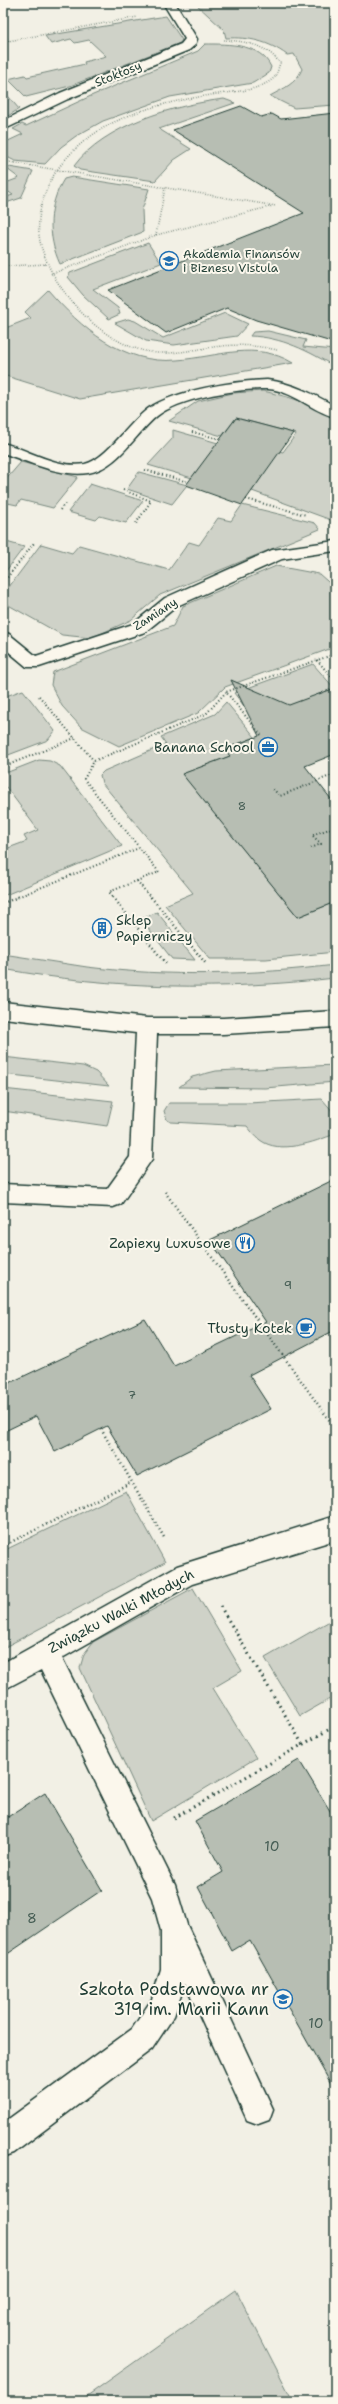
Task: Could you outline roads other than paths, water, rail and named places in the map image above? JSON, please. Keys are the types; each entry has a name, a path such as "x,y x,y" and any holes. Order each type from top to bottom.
{"street":[{"name":"Stokłosy","path":"3,126 64,96 185,47 191,42 191,39 172,7"},
{"path":"3,448 66,467 79,469 89,468 99,464 107,458 136,427 155,411 177,401 243,388 280,386 300,393 335,412"},
{"name":"Zamiany","path":"3,638 34,663 139,628 171,602 278,554 335,546"},
{"path":"3,1010 147,1026 223,1026 335,1019"},
{"path":"3,1193 113,1198 142,1159 147,1026"},
{"name":"Związku Walki Młodych","path":"3,1677 192,1572 335,1528"},
{"path":"46,1652 165,1895 175,1931 258,2109"},
{"path":"3,2142 142,2039 164,2006 175,1969 175,1931"}],"place":[{"name":"Akademia Finansów i Biznesu Vistula","path":"169,261"},
{"name":"Banana School","path":"268,747"},
{"name":"Sklep Papierniczy","path":"102,928"},
{"name":"Zapiexy Luxusowe","path":"245,1243"},
{"name":"Tłusty Kotek","path":"306,1328"},
{"name":"Szkoła Podstawowa nr 319 im. Marii Kann","path":"283,1999"}]}
